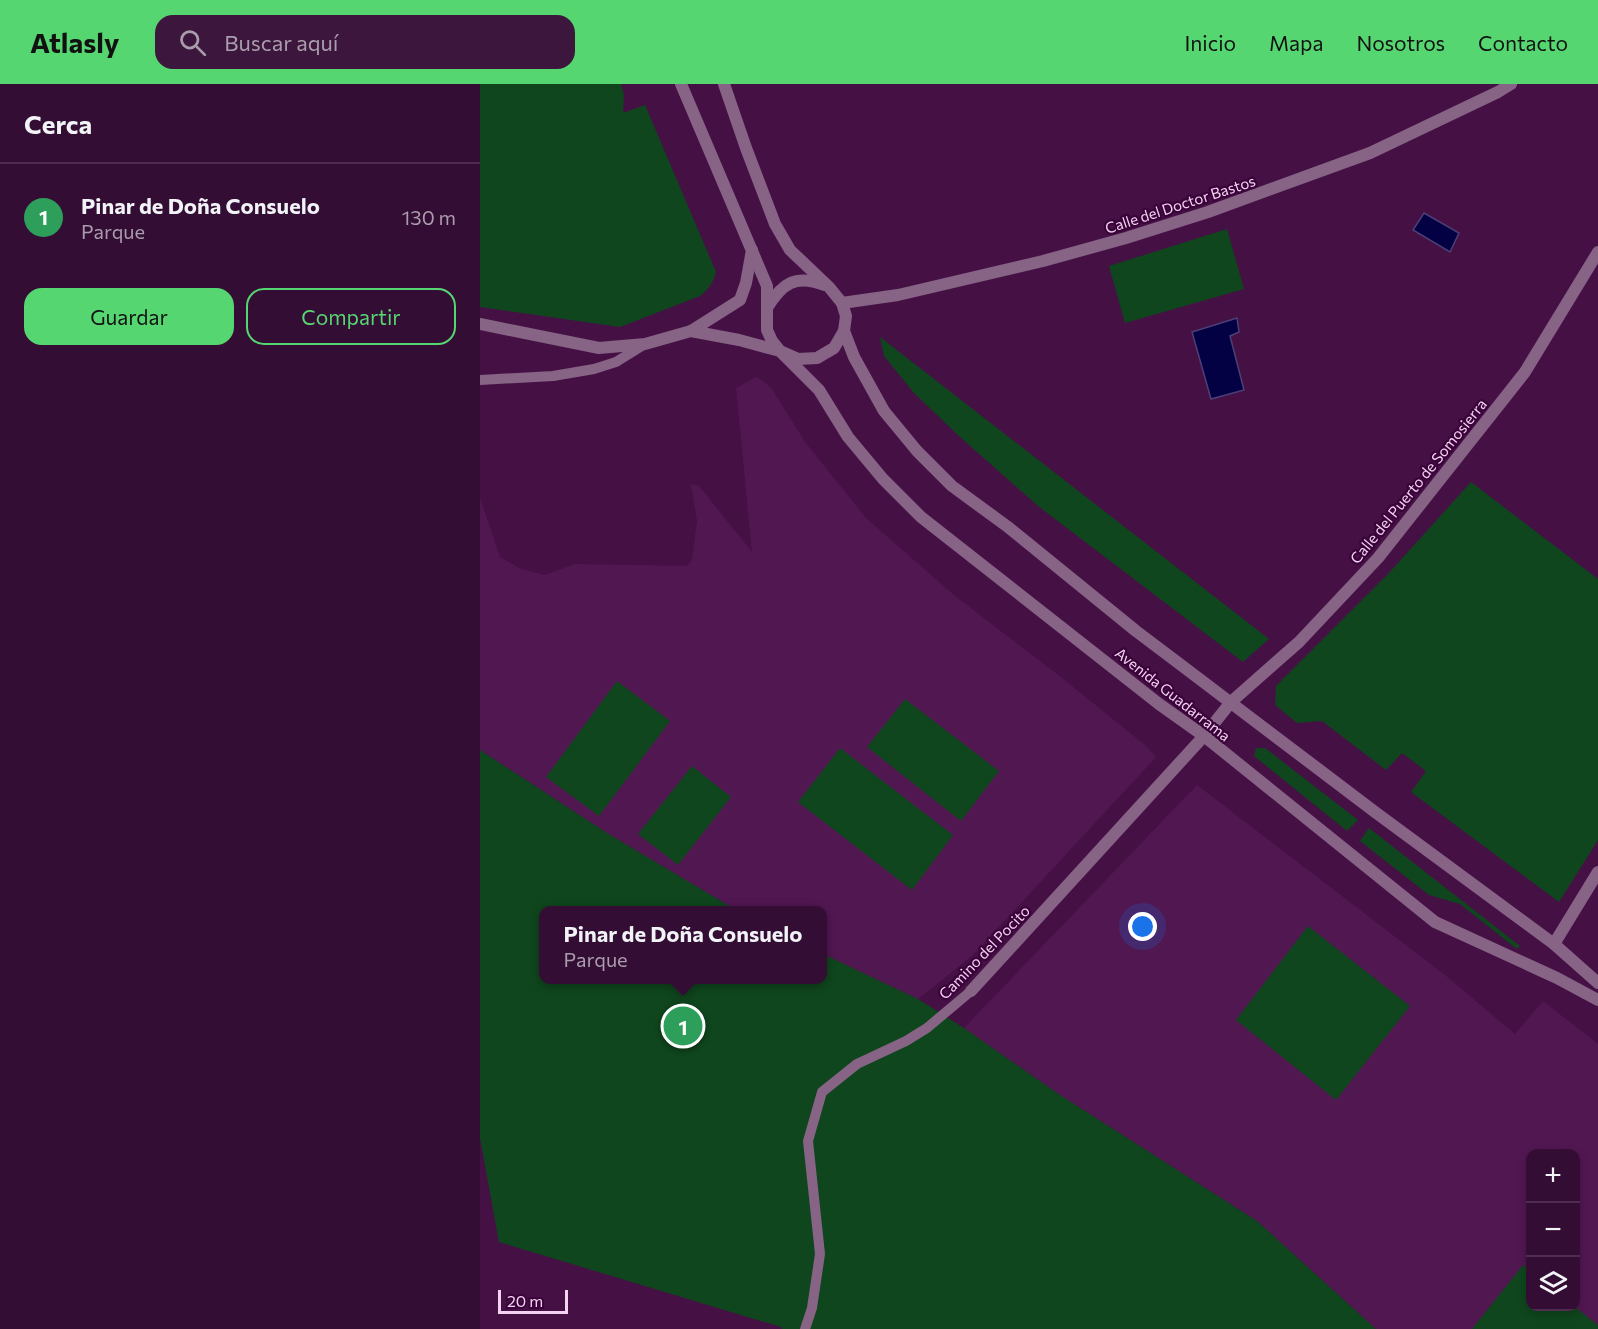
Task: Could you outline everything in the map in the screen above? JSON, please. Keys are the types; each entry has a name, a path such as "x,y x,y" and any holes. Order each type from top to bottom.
{"street":[{"path":"681,84 767,286 767,330 780,351"},
{"path":"691,331 739,340 780,351 798,359 817,358 834,348 844,331 846,316 842,303 829,287 790,250 775,224 724,84"},
{"name":"Calle del Doctor Bastos","path":"842,303 898,295 1043,261 1208,212 1370,153 1498,88 1511,84"},
{"path":"480,324 599,348 645,344 691,331 740,300 746,283 752,250"},
{"name":"Calle del Puerto de Somosierra","path":"1231,702 1299,642 1378,558 1525,372 1594,267 1598,252"},
{"path":"767,309 777,292 792,282 811,280 829,287"},
{"name":"Avenida Guadarrama","path":"844,331 854,357 884,411 917,451 952,486 1008,527 1136,631 1375,813 1554,944 1598,983"},
{"name":"Avenida Guadarrama","path":"780,351 819,390 848,437 883,479 921,517 1204,736 1435,922 1598,999"},
{"name":"Camino del Pocito","path":"971,991 1204,736 1231,702"},
{"path":"1554,944 1598,872"}],"lane":[{"path":"480,380 553,376 594,369 616,362 645,344"},
{"name":"Camino del Pocito","path":"804,1329 812,1308 820,1254 808,1141 822,1092 857,1064 906,1041 927,1028 971,991"}],"shaded area":[{"path":"1424,213 1459,233 1450,252 1413,230"},
{"path":"1237,318 1239,332 1230,336 1244,390 1211,399 1192,332"},
{"path":"756,377 763,381 772,389 805,442 866,518 955,596 1057,674 1145,745 1156,757 972,956 918,999 827,956 827,906 729,906 607,833 480,750 480,498 500,557 521,569 545,575 575,564 687,566 692,560 697,521 691,484 699,486 752,552 736,388"},
{"path":"1197,785 1445,975 1515,1034 1543,1001 1598,1044 1598,1329 1376,1329 1257,1221 1057,1093 964,1028"}],"green space":[{"path":"480,84 621,84 624,95 623,113 645,105 716,272 706,291 700,296 620,327 480,307"},
{"path":"1227,229 1244,289 1125,323 1109,266"},
{"path":"880,337 1269,639 1243,662 1038,506 914,393 884,356"},
{"path":"1471,482 1598,579 1598,840 1559,902 1411,792 1426,771 1402,753 1386,770 1322,721 1297,723 1275,705 1276,686 1388,574"},
{"path":"617,681 670,721 599,816 546,777"},
{"path":"905,699 999,771 961,821 867,747"},
{"path":"840,748 953,835 912,890 798,802"},
{"path":"1256,748 1265,748 1358,820 1347,831 1254,756"},
{"path":"480,750 607,833 729,906 539,906 539,984 827,984 827,956 918,999 1057,1093 1257,1221 1376,1329 782,1329 499,1242 480,1138"},
{"path":"692,766 731,797 678,865 638,834"},
{"path":"1369,828 1520,946 1517,949 1460,904 1429,895 1360,841"},
{"path":"1308,926 1410,1006 1336,1100 1236,1020"},
{"path":"1523,1265 1526,1267 1526,1311 1580,1311 1598,1325 1598,1329 1472,1329"}],"place":[{"name":"Pinar de Doña Consuelo","path":"683,1026"}]}
